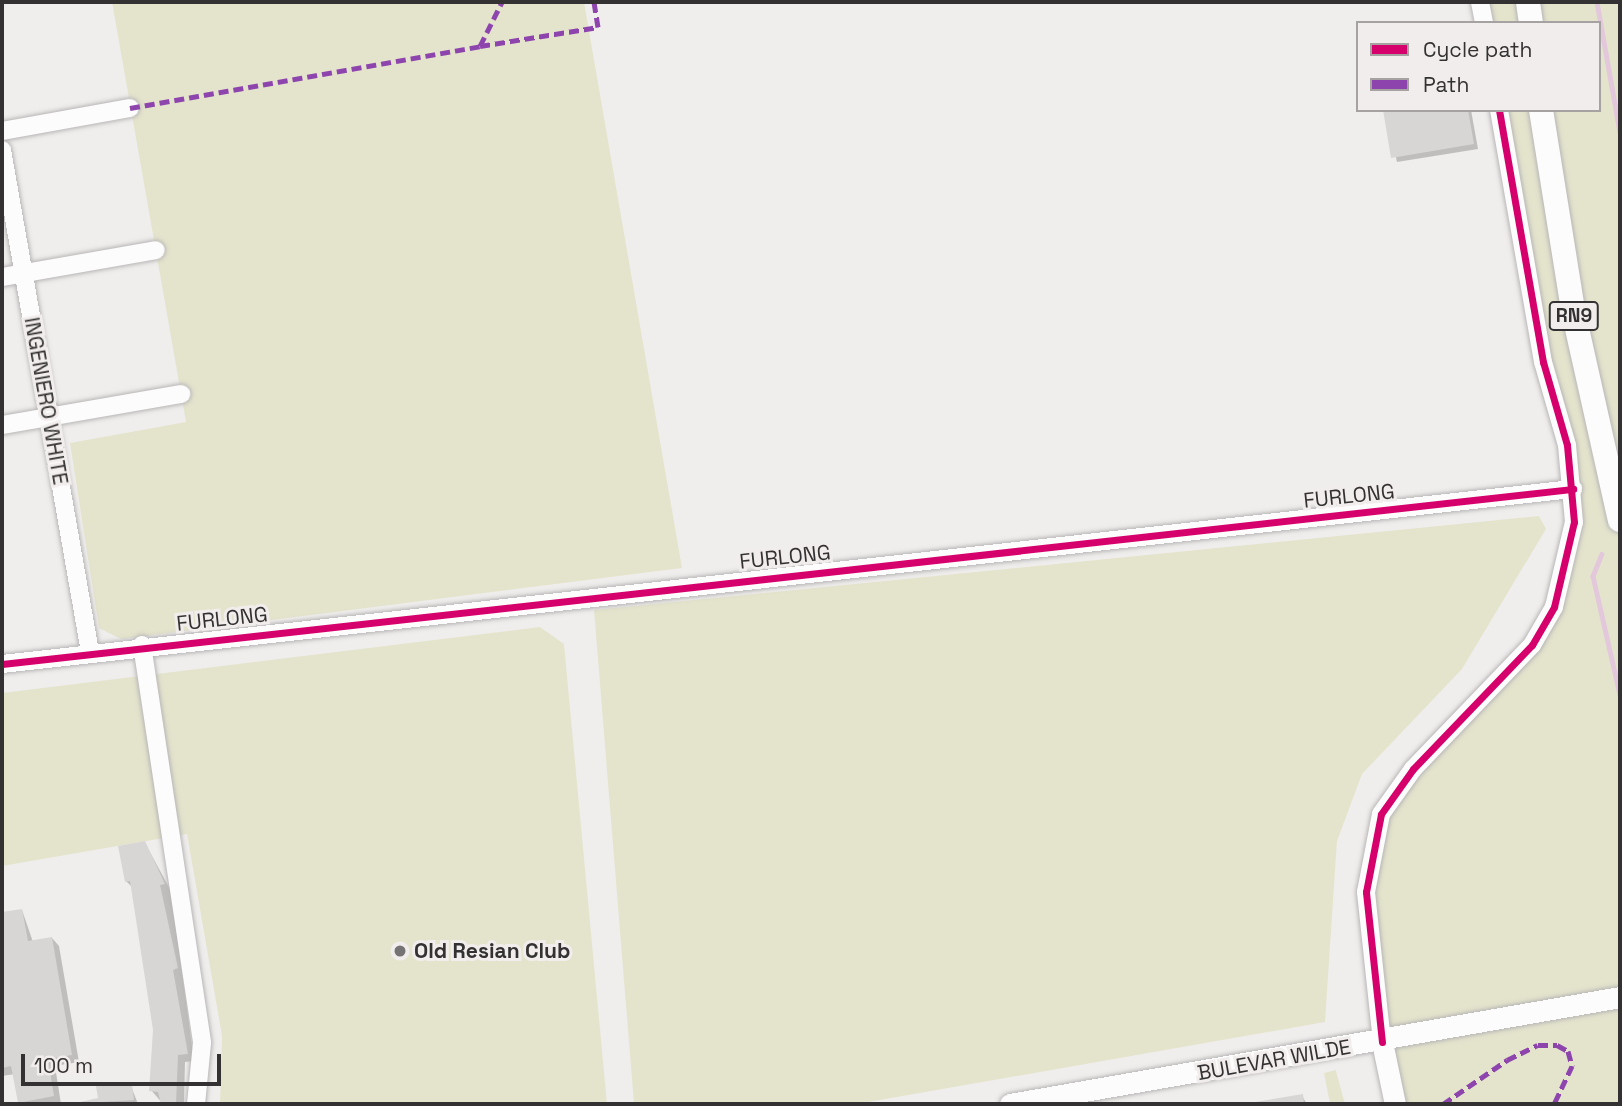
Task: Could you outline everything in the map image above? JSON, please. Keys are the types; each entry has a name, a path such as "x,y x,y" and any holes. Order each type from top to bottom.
{"highway":[{"path":"1528,2 1531,21"},
{"name":"RN9","path":"1541,112 1574,315 1620,520"}],"main road":[{"name":"BULEVAR WILDE","path":"1010,1104 1382,1042 1620,997"},
{"path":"1382,1042 1395,1104"}],"street":[{"path":"1480,2 1484,21"},
{"path":"2,131 130,108"},
{"path":"1382,1042 1366,892 1381,814 1413,769 1532,645 1554,607 1569,559 1573,489 1543,362 1499,112"},
{"name":"INGENIERO WHITE","path":"2,150 90,652"},
{"path":"2,277 156,250"},
{"path":"2,425 181,394"},
{"name":"FURLONG","path":"2,664 142,645 1573,489"},
{"path":"142,645 202,1043 196,1104"}],"green space":[{"path":"112,2 584,2 682,568 121,639 99,628 70,443 186,422"},
{"path":"1480,2 1620,2 1620,1104 1395,1104 1368,934 1381,814 1532,645 1574,522 1499,112 1601,112 1601,21 1484,21"},
{"path":"1539,516 1546,529 1462,669 1362,774 1337,841 1325,1022 857,1104 634,1104 594,610"},
{"name":"Old Resian Club","path":"540,627 564,644 607,1104 220,1104 222,1036 187,834 2,866 2,693"},
{"path":"1336,1070 1345,1104 1330,1104 1324,1073"}],"building":[{"path":"1383,112 1468,112 1474,144 1391,158"},
{"path":"145,841 165,884 160,885 178,968 173,970 188,1054 178,1055 176,1104 161,1104 158,1092 149,1091 153,1030 130,881 125,882 118,846"},
{"path":"22,909 28,941 52,937 72,1055 48,1059 54,1096 18,1103 11,1066 2,1068 2,912"},
{"path":"132,1084 134,1100 71,1104 98,1098 96,1086"},
{"path":"1303,1094 1304,1104 1249,1104 1249,1103"}],"waterway":[{"path":"1597,2 1600,21"},
{"path":"1601,25 1620,132"},
{"path":"1602,554 1593,576 1620,695"}],"marked path":[{"path":"130,108 480,46 502,2"},
{"path":"480,46 598,27 594,2"},
{"path":"1443,1104 1507,1060 1538,1045 1557,1045 1568,1051 1572,1066 1554,1104"}],"cycle path":[{"path":"1382,1042 1366,892 1381,814 1413,769 1532,645 1554,607 1574,522 1567,445 1543,362 1499,112"},
{"path":"2,664 1573,489"}],"place":[{"name":"Old Resian Club","path":"400,951"}]}
